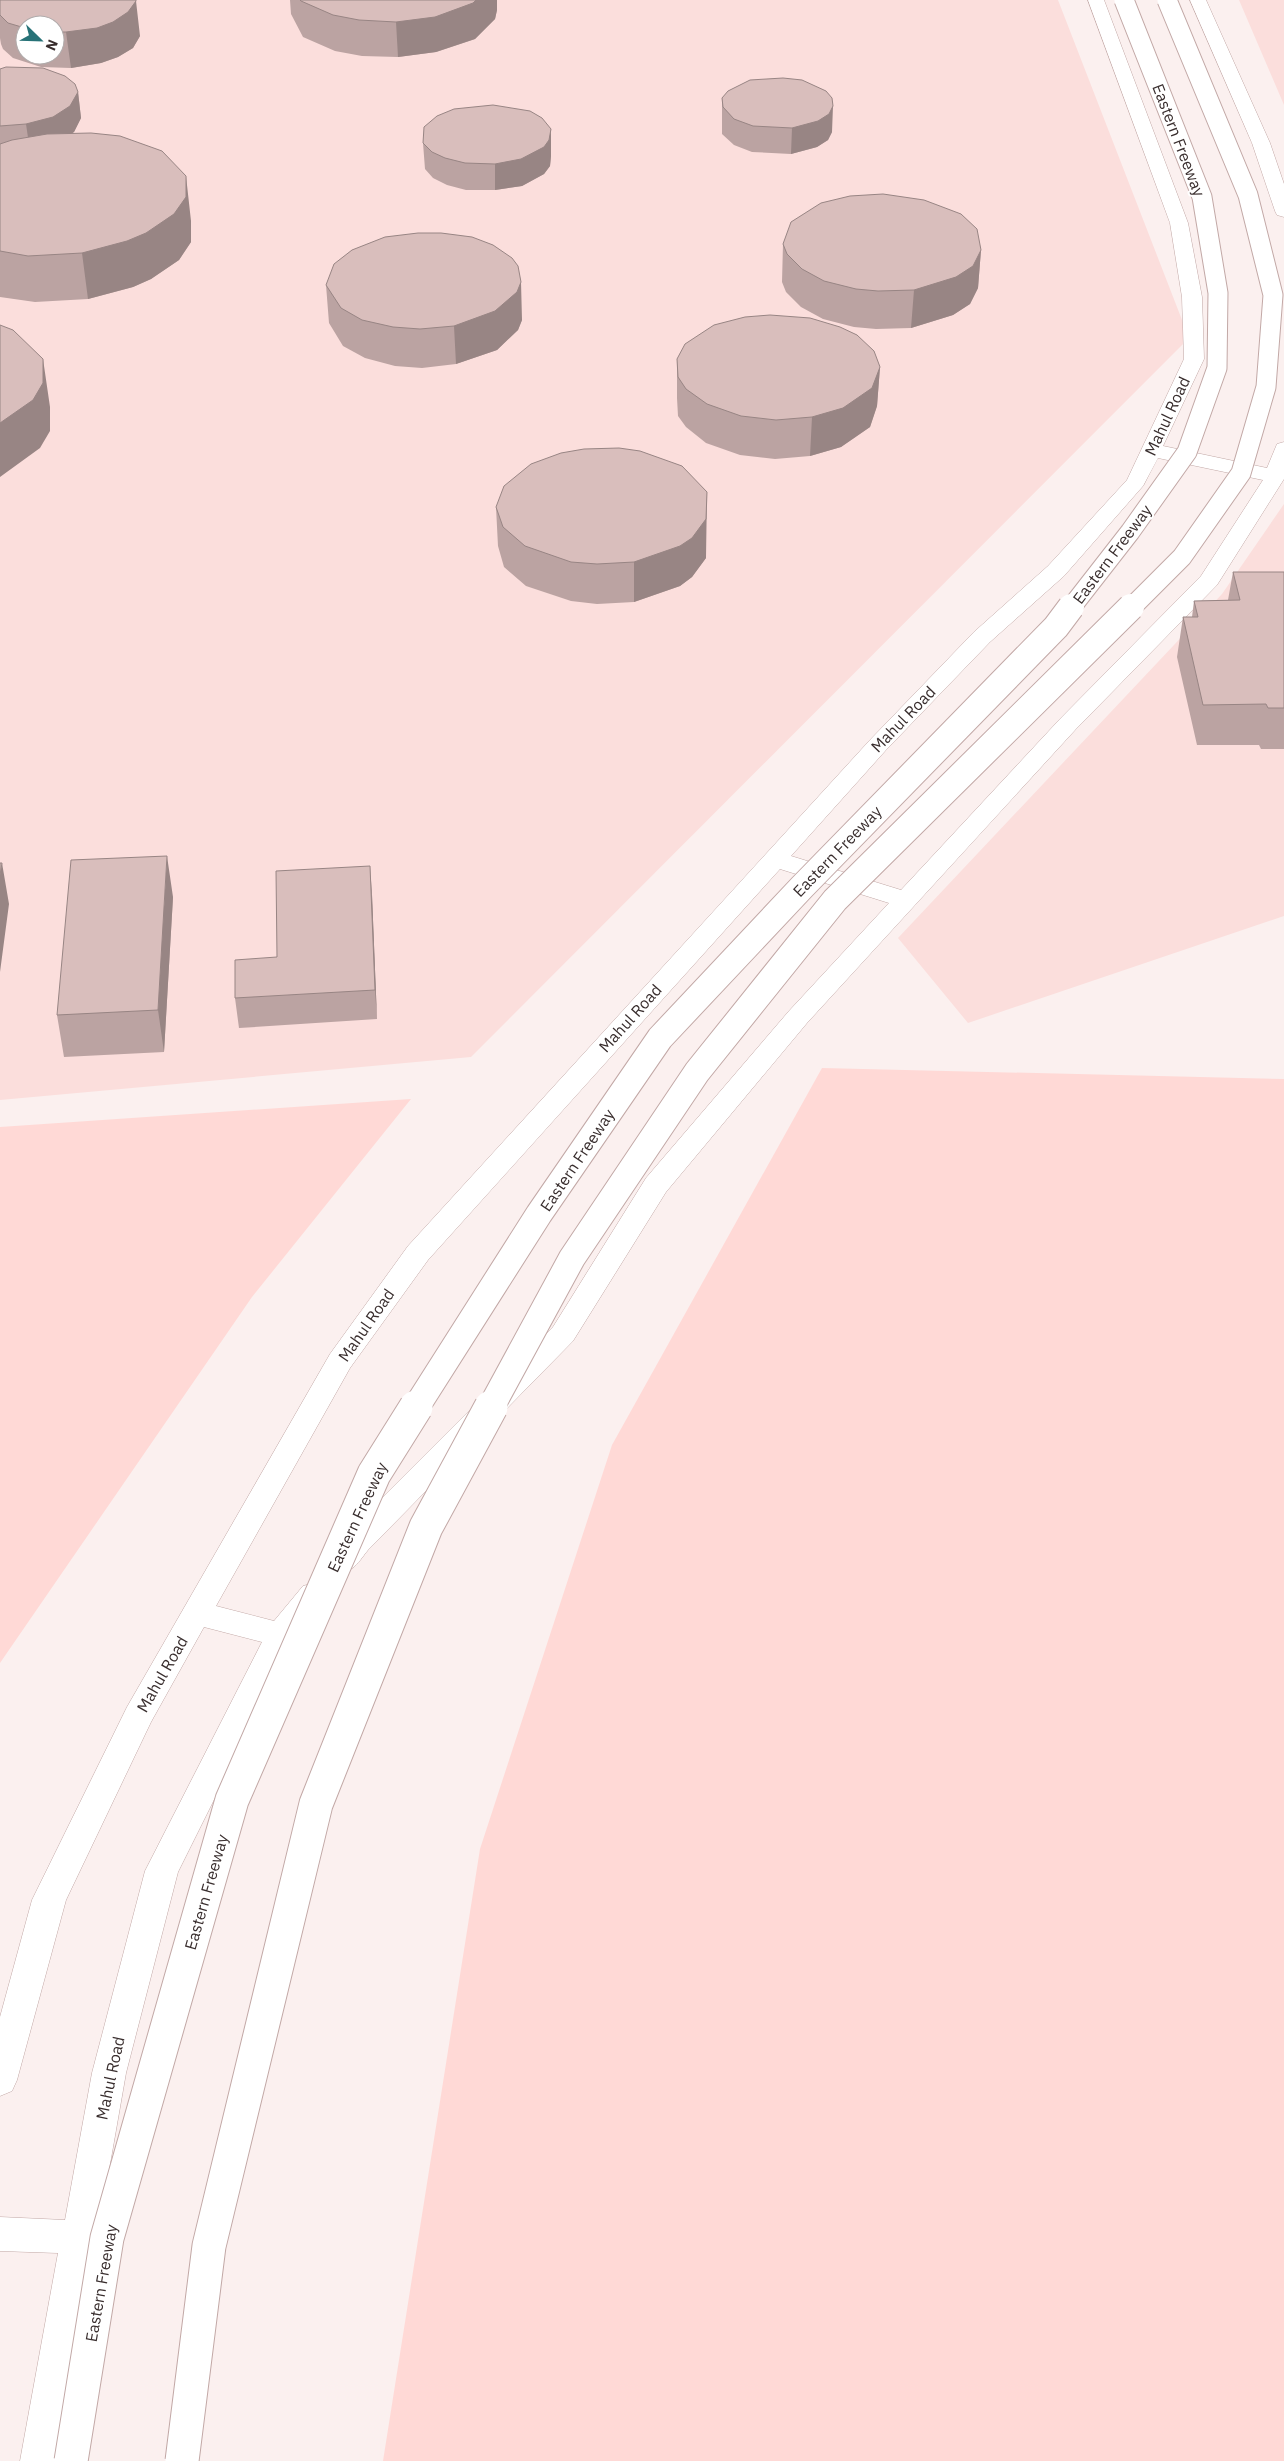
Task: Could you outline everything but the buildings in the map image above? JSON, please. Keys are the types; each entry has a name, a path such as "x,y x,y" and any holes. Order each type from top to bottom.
{"main road":[{"name":"Mahul Road","path":"0,2080 49,1900 138,1716 340,1361 418,1253 878,745 982,637 1056,571 1136,482 1194,358 1192,297 1179,223 1096,0"},
{"name":"Eastern Freeway","path":"71,2461 107,2238 232,1800 374,1474 539,1214 660,1038 802,887 1056,627 1130,532 1187,452 1217,368 1218,292 1202,197 1124,0"},
{"name":"Eastern Freeway","path":"182,2461 209,2246 316,1804 431,1518 572,1258 697,1072 835,900 1182,557 1241,473 1266,387 1273,295 1248,195 1167,0"},
{"path":"1198,0 1261,143 1284,211"},
{"name":"Mahul Road","path":"39,2461 109,2073 162,1871 281,1635 357,1542 563,1334 656,1184 798,1017 1068,724 1209,580 1275,476 1284,448"},
{"path":"1151,450 1275,476"},
{"path":"775,859 906,900"},
{"path":"197,1613 281,1635"},
{"path":"0,2234 79,2237"}],"shaded area":[{"path":"0,0 1058,0 1189,338 471,1057 0,1100"},
{"path":"1239,0 1284,0 1284,105"},
{"path":"1284,504 1284,916 968,1023 898,938 1222,594"},
{"path":"822,1068 1284,1079 1284,2461 383,2461 480,1849 612,1445"},
{"path":"411,1099 252,1297 0,1663 0,1127"}]}
